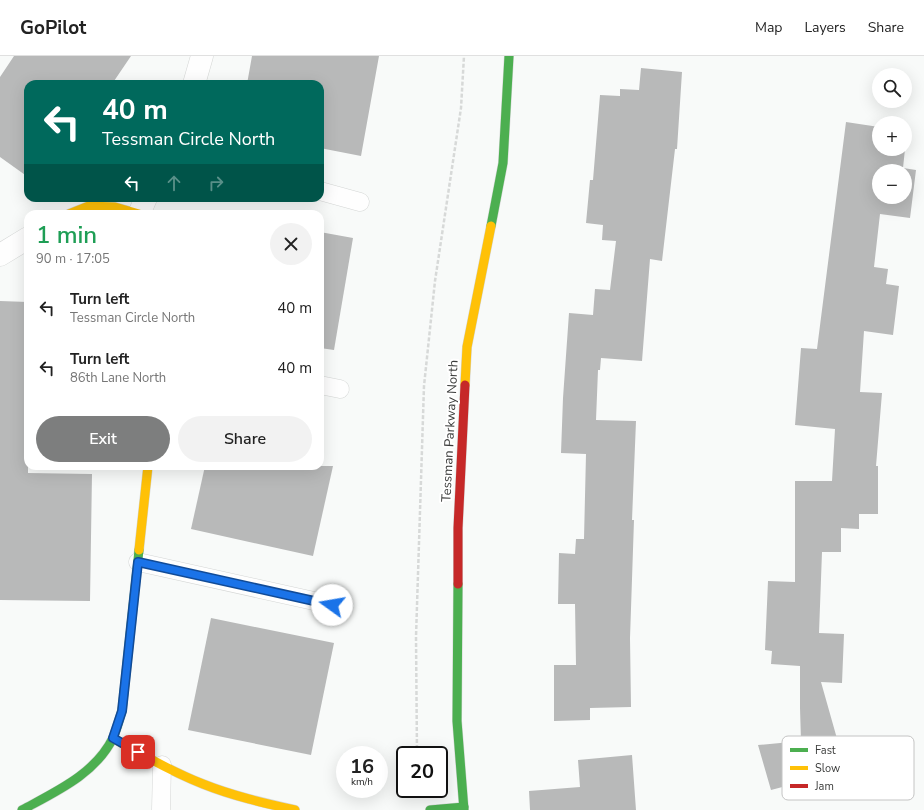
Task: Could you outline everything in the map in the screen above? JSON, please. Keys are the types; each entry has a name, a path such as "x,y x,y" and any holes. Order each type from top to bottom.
{"street":[{"path":"195,80 202,56"},
{"name":"Tessman Parkway North","path":"464,809 457,721 458,528 467,348 503,163 509,56"},
{"path":"79,210 89,206 115,207 125,210"},
{"path":"0,255 24,240"},
{"path":"22,810 76,780 98,762 113,738 122,711 148,470"},
{"path":"113,738 162,765 204,784 238,796 295,810"},
{"path":"430,810 464,809"}],"lane":[{"path":"324,192 360,202"},
{"path":"324,386 340,389"},
{"path":"138,562 332,605"},
{"path":"161,810 162,765"}],"path":[{"path":"417,746 416,637 424,386 435,281 461,108 464,56"}],"building":[{"path":"14,56 131,56 115,80 24,80 24,174 0,157 0,77"},
{"path":"252,56 379,56 361,156 324,149 324,80 248,80"},
{"path":"641,68 682,72 677,149 675,149 662,261 650,259 642,361 601,358 600,370 598,370 596,420 636,421 632,520 634,520 630,638 631,707 590,708 590,720 554,721 554,665 576,665 575,604 558,604 559,553 575,554 576,539 584,539 586,454 561,453 569,313 593,315 595,289 610,290 616,241 602,240 603,225 586,223 590,180 593,180 600,95 620,96 620,89 639,90"},
{"path":"846,122 872,126 872,156 904,156 903,164 872,164 872,204 912,204 910,218 880,214 874,267 888,269 886,284 899,286 893,335 864,331 860,392 882,393 876,466 878,466 878,514 859,514 859,529 841,528 841,552 822,552 819,633 844,634 842,683 821,682 836,736 801,736 800,666 771,664 772,651 765,650 768,581 795,582 795,481 832,481 835,429 795,425 801,348 817,349"},
{"path":"912,169 916,170 912,202"},
{"path":"324,233 353,238 334,350 324,349"},
{"path":"0,301 24,302 24,470 28,470 28,473 92,474 90,601 0,600"},
{"path":"324,466 333,466 313,556 191,529 204,470 324,470"},
{"path":"211,618 334,643 311,755 188,730"},
{"path":"782,743 782,787 771,790 758,745"},
{"path":"632,755 636,810 530,810 529,791 580,787 578,760"}],"traffic: fast":[{"path":"491,226 503,163 509,56"},
{"path":"22,810 86,772 105,751 113,738 122,711 139,550"},
{"path":"458,584 457,721 464,810"},
{"path":"430,810 464,807"}],"traffic: slow":[{"path":"79,210 89,206 115,207 125,210"},
{"path":"465,385 467,347 491,226"},
{"path":"139,550 148,470"},
{"path":"113,738 169,769 203,784 237,796 295,810"}],"traffic: jam":[{"path":"458,584 458,528 465,385"}],"route":[{"path":"138,752 113,738 122,711 138,562 332,605"}]}
